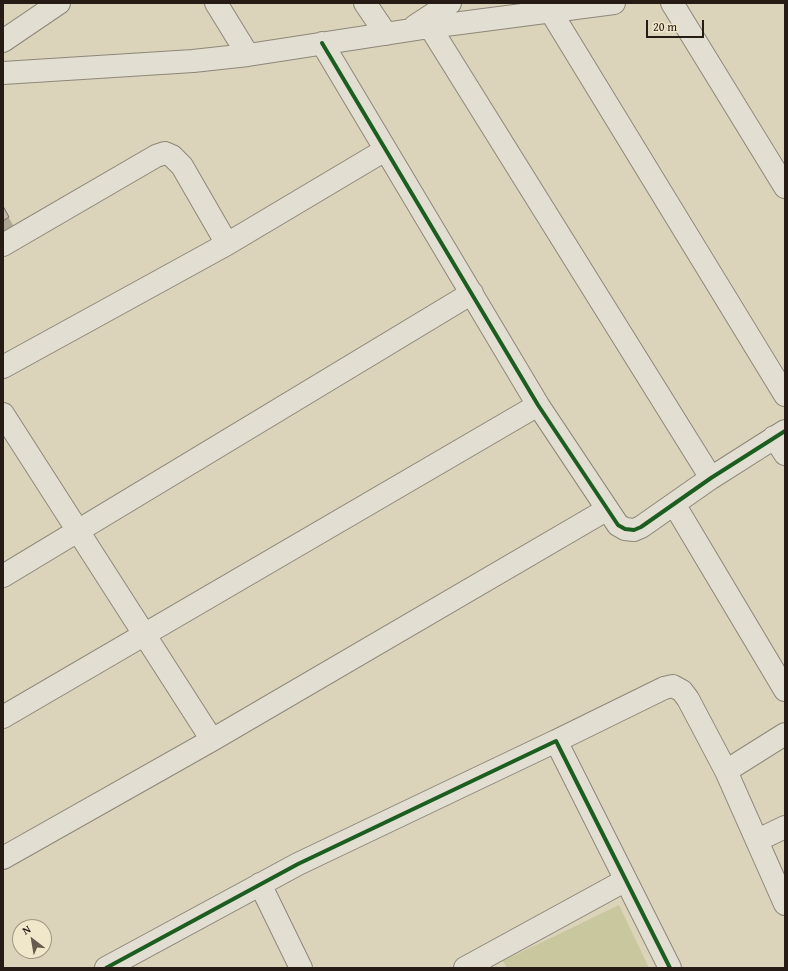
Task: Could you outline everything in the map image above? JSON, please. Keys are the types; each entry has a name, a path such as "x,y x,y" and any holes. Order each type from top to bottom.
{"street":[{"path":"3,41 59,3"},
{"path":"216,3 248,55"},
{"path":"365,3 386,34"},
{"path":"419,29 450,3"},
{"path":"3,73 193,61 248,55 537,10 614,3"},
{"path":"672,3 785,187"},
{"path":"537,10 785,395"},
{"path":"419,29 711,478"},
{"path":"322,43 538,405 606,510 618,525 625,530 634,530 711,478 781,441"},
{"path":"3,367 227,244 385,150"},
{"path":"3,245 156,156 165,153 172,156 182,166 227,244"},
{"path":"3,576 472,293"},
{"path":"3,717 538,405"},
{"path":"3,414 78,532 146,634 212,740"},
{"path":"674,504 785,690"},
{"path":"3,858 212,740 606,510"},
{"path":"117,965 298,864 664,688 673,686 682,692 688,699 726,771 758,840 785,904"},
{"path":"726,771 785,734"},
{"path":"556,741 670,968"},
{"path":"758,840 785,826"},
{"path":"465,968 626,880"},
{"path":"260,884 301,968"}],"shaded area":[{"path":"619,905 649,968 507,968 503,961"}],"building":[{"path":"3,206 9,217 3,221"}],"cycle path":[{"path":"322,43 538,405 618,525 625,529 634,530 641,527 711,478 785,431"},
{"path":"106,968 298,864 556,741 670,968"}]}
